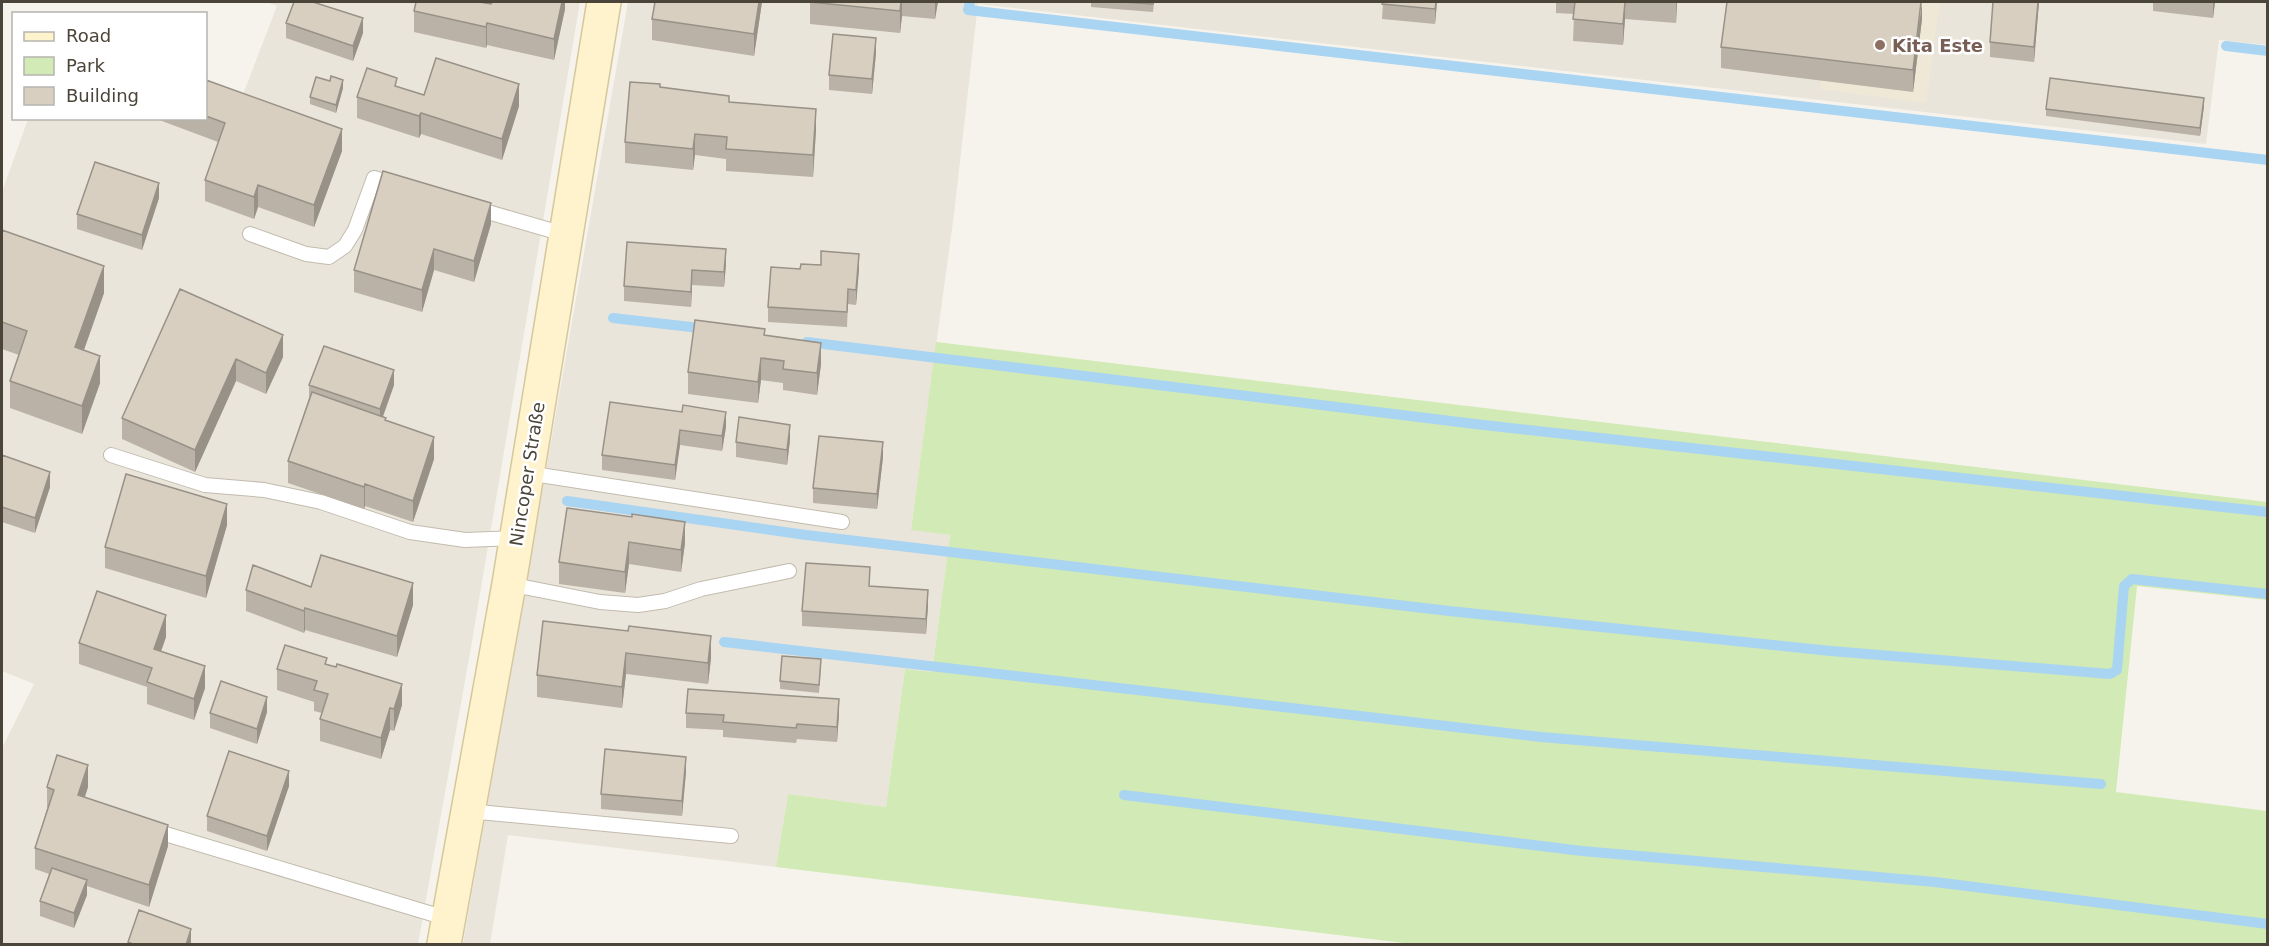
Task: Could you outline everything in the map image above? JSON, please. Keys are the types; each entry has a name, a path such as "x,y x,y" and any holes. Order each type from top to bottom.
{"main road":[{"name":"Nincoper Straße","path":"446,932 509,584 604,2"}],"lane":[{"path":"250,234 306,254 329,257 345,246 355,230 374,178 412,189"},
{"path":"456,202 567,235"},
{"path":"111,455 205,485 264,490 321,502 410,532 465,540 516,538"},
{"path":"527,473 842,522"},
{"path":"509,584 600,602 638,605 664,602 701,589 789,571"},
{"path":"468,811 731,836"},
{"path":"142,827 446,932"}],"shaded area":[{"path":"266,2 580,2 471,647 418,944 2,944 2,748 34,684 2,671 2,192 28,120 207,120 207,117 242,97 277,6"},
{"path":"628,2 2267,2 2267,45 2219,40 2206,144 978,4 954,214 911,529 950,535 932,672 905,669 886,807 788,794 776,867 508,835 490,944 463,944"},
{"name":"Kita Este","path":"1832,2 1940,2 1926,103 1820,89"}],"green space":[{"path":"936,342 2267,502 2267,600 2137,586 2116,792 2267,811 2267,944 1412,944 776,867 788,794 886,807 905,669 932,672 950,535 911,530"}],"building":[{"path":"294,2 313,2 363,18 353,46 286,23"},
{"path":"416,2 491,4 492,2 562,2 554,39 487,23 486,27 414,11"},
{"path":"655,2 759,2 754,34 652,19"},
{"path":"810,2 901,2 900,11"},
{"path":"1122,2 1154,2 1153,4"},
{"path":"1383,2 1436,2 1435,9 1382,4"},
{"path":"1575,2 1625,2 1623,24 1573,19"},
{"path":"1727,2 1921,2 1913,70 1721,47"},
{"path":"1993,2 2038,2 2034,47 1990,42"},
{"path":"833,34 876,38 872,79 829,75"},
{"path":"436,58 519,84 502,139 421,113 419,116 357,97 367,68 397,78 395,86 424,95"},
{"path":"331,76 343,80 336,105 310,97 316,77 330,81"},
{"path":"2050,78 2204,98 2200,128 2046,109"},
{"path":"207,80 342,129 314,205 258,185 254,197 205,180 225,123 207,116"},
{"path":"630,82 660,84 660,87 729,96 729,102 816,109 813,155 726,149 727,137 695,134 693,149 625,142"},
{"path":"95,162 159,183 142,235 77,214"},
{"path":"383,171 491,203 474,261 434,249 422,290 354,270"},
{"path":"2,230 104,266 75,347 100,356 82,406 10,381 27,331 2,322"},
{"path":"627,242 726,249 724,272 692,270 691,292 624,286"},
{"path":"821,251 859,254 856,290 848,289 847,312 768,307 771,267 800,269 801,264 821,265"},
{"path":"180,289 283,335 266,373 236,359 195,450 122,418"},
{"path":"695,320 765,329 764,335 821,343 817,373 783,369 784,361 761,358 758,382 688,372"},
{"path":"324,346 394,370 380,409 309,385"},
{"path":"312,392 434,437 413,501 288,461"},
{"path":"610,402 682,412 683,405 726,412 722,436 680,430 675,465 602,455"},
{"path":"739,417 790,425 787,450 736,442"},
{"path":"819,436 883,442 877,494 813,488"},
{"path":"2,455 50,472 35,518 2,507"},
{"path":"126,474 227,504 206,576 105,547"},
{"path":"567,508 685,522 681,550 629,542 625,572 559,562"},
{"path":"321,555 413,583 397,636 305,608 304,611 246,590 253,565 311,587"},
{"path":"806,563 870,567 869,586 928,590 926,619 802,611"},
{"path":"97,591 166,615 154,649 205,666 194,699 147,682 152,668 79,643"},
{"path":"543,621 628,631 629,626 711,636 708,663 626,653 622,687 537,675"},
{"path":"285,645 327,658 325,664 336,667 337,664 402,684 394,709 390,708 381,738 320,719 328,694 314,690 317,681 277,669"},
{"path":"782,656 821,659 819,685 780,681"},
{"path":"221,681 267,697 257,729 210,713"},
{"path":"688,689 839,699 837,727 797,724 796,728 723,722 724,715 686,713"},
{"path":"605,749 686,757 682,801 601,794"},
{"path":"229,751 289,771 267,836 207,816"},
{"path":"57,755 88,765 78,795 168,825 149,885 35,848 54,790 47,787"},
{"path":"52,868 87,880 74,913 40,901"},
{"path":"139,910 191,929 186,945 135,945 128,942"}],"waterway":[{"path":"970,2 968,10 2268,160"},
{"path":"2226,46 2268,51"},
{"path":"613,318 708,329"},
{"path":"807,342 1475,424 2268,512"},
{"path":"567,501 806,535 1449,611 1831,651 2110,674 2117,670 2124,586 2132,579 2268,594"},
{"path":"724,642 1541,737 2101,784"},
{"path":"1124,795 1582,851 1935,882 2268,924"}],"place":[{"name":"Kita Este","path":"1880,45"}]}
